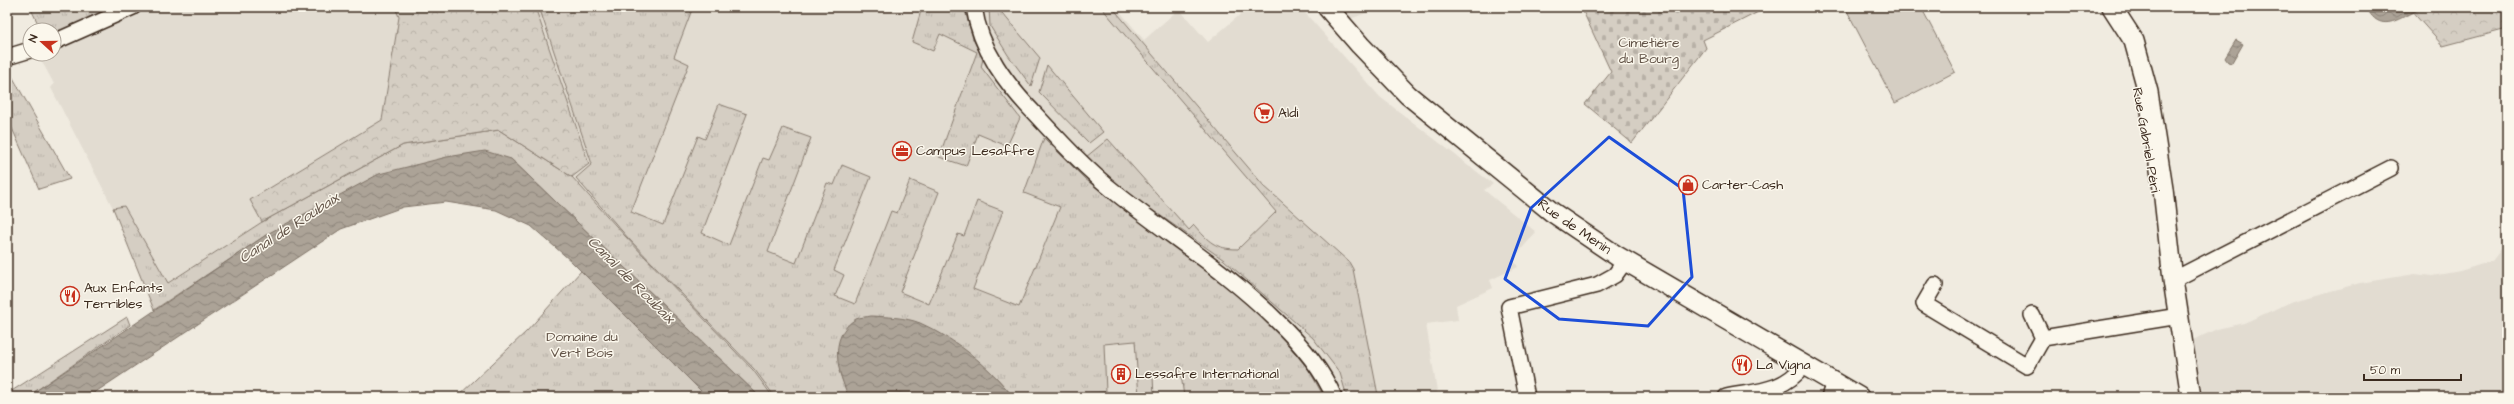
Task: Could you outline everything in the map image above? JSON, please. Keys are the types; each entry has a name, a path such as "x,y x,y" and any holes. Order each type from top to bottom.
{"main road":[{"name":"Rue de Menin","path":"1313,7 1376,79 1408,108 1525,205 1622,266 1801,369 1832,392 1859,397"},
{"name":"Rue de Menin","path":"1327,7 1391,79 1426,111 1622,266"},
{"name":"Rue Gabriel Péri","path":"2102,7 2124,42 2132,65 2173,280 2191,397"},
{"name":"Rue Gabriel Péri","path":"2112,7 2134,41 2143,69 2164,189 2173,280"}],"street":[{"path":"62,38 133,7"},
{"path":"974,7 988,50 1020,99 1062,143 1110,188 1202,256 1254,298 1296,341 1324,376 1334,397"},
{"path":"7,58 22,53"},
{"path":"2173,280 2391,168"},
{"path":"1527,397 1509,307 1597,285 1607,281 1622,266"},
{"path":"1935,285 1924,304 2027,366 2043,338"},
{"path":"2032,315 2043,338"},
{"path":"2043,338 2179,316"},
{"path":"1726,397 1784,385 1801,369"}],"highlighted area":[{"path":"1609,137 1683,189 1692,277 1648,326 1559,319 1505,279 1531,208"}],"shaded area":[{"path":"145,7 395,7 399,16 382,120 250,200 262,222 167,283 124,206 113,208 51,88 54,84 42,62 62,62 62,45"},
{"path":"535,7 1116,7 1144,40 1179,9 1208,42 1249,7 1300,7 1380,97 1493,184 1484,190 1536,232 1513,259 1518,267 1490,280 1493,288 1456,305 1458,320 1426,324 1438,397 773,397 753,370 625,236 572,177 589,164"},
{"path":"1340,7 1383,7 1350,19"},
{"path":"2507,231 2507,397 2203,397 2193,340 2217,329 2244,323 2291,302 2360,283 2415,274 2432,276 2460,271 2492,261 2502,248 2501,234"}],"green space":[{"path":"30,7 145,7 62,45 62,22 37,22"},
{"path":"395,7 535,7 589,164 572,177 499,130 403,145 262,222 250,200 382,120 399,17"},
{"path":"539,7 693,7 674,57 689,64 631,212 663,225 698,136 705,139 719,104 747,114 702,233 729,245 763,158 769,160 783,128 811,138 768,252 796,263 827,183 834,185 842,165 871,177 834,270 844,275 835,296 855,304 891,211 897,213 910,180 939,192 900,292 929,304 958,234 964,236 977,201 1003,211 973,289 1019,307 1060,207 1024,193 1044,138 1085,179 1219,280 1270,323 1309,370 1324,397 1184,397 1181,374 1153,376 1154,397 1139,397 1135,341 1104,344 1106,392 1089,393 1088,397 1013,397 992,374 970,355 958,346 919,323 839,371 849,397 775,397 755,370 628,238 576,178 592,164"},
{"path":"922,7 964,7 973,39 983,59 981,67 1020,118 1007,146 978,134 966,166 939,157 977,52 940,34 933,51 912,42"},
{"path":"989,7 997,7 1040,58 1031,86 1008,55 990,26"},
{"path":"1101,7 1112,7 1264,186 1349,262 1353,269 1378,395 1347,397 1340,373 1313,338 1224,260 1125,191 1086,157 1108,139 1189,230 1194,225 1208,240 1224,248 1238,249 1276,212"},
{"name":"Cimetière du Bourg","path":"1581,7 1768,7 1703,40 1706,48 1632,143 1585,104 1611,72"},
{"path":"1845,7 1921,7 1955,72 1895,103"},
{"path":"2408,7 2507,7 2507,29 2443,46"},
{"path":"1047,65 1103,132 1089,143 1039,92"},
{"path":"12,76 70,179 39,189 7,117 7,78"},
{"path":"499,130 572,177 625,236 753,370 773,397 760,397 511,159 269,233 154,310 113,208 124,206 168,283 262,222 403,145"},
{"name":"Domaine du Vert Bois","path":"581,271 707,397 457,397 527,331"},
{"path":"127,317 130,325 27,397 7,397 7,394"}],"water":[{"path":"2366,7 2427,7 2387,23 2373,17"},
{"path":"2236,40 2243,44 2232,63 2228,62 2225,58"},
{"name":"Canal de Roubaix","path":"485,151 511,159 760,397 707,397 571,261 531,226 496,210 446,202 403,207 341,229 88,397 27,397 269,233 379,174 447,157"},
{"path":"871,316 896,318 920,323 946,337 959,345 983,364 1013,397 849,397 841,378 838,345 841,335 847,326 856,319"}],"place":[{"name":"Aldi","path":"1264,113"},
{"name":"Campus Lesaffre","path":"902,151"},
{"name":"Carter-Cash","path":"1688,185"},
{"name":"Aux Enfants Terribles","path":"70,296"},
{"name":"La Vigna","path":"1742,365"},
{"name":"Lessafre International","path":"1121,374"}]}
